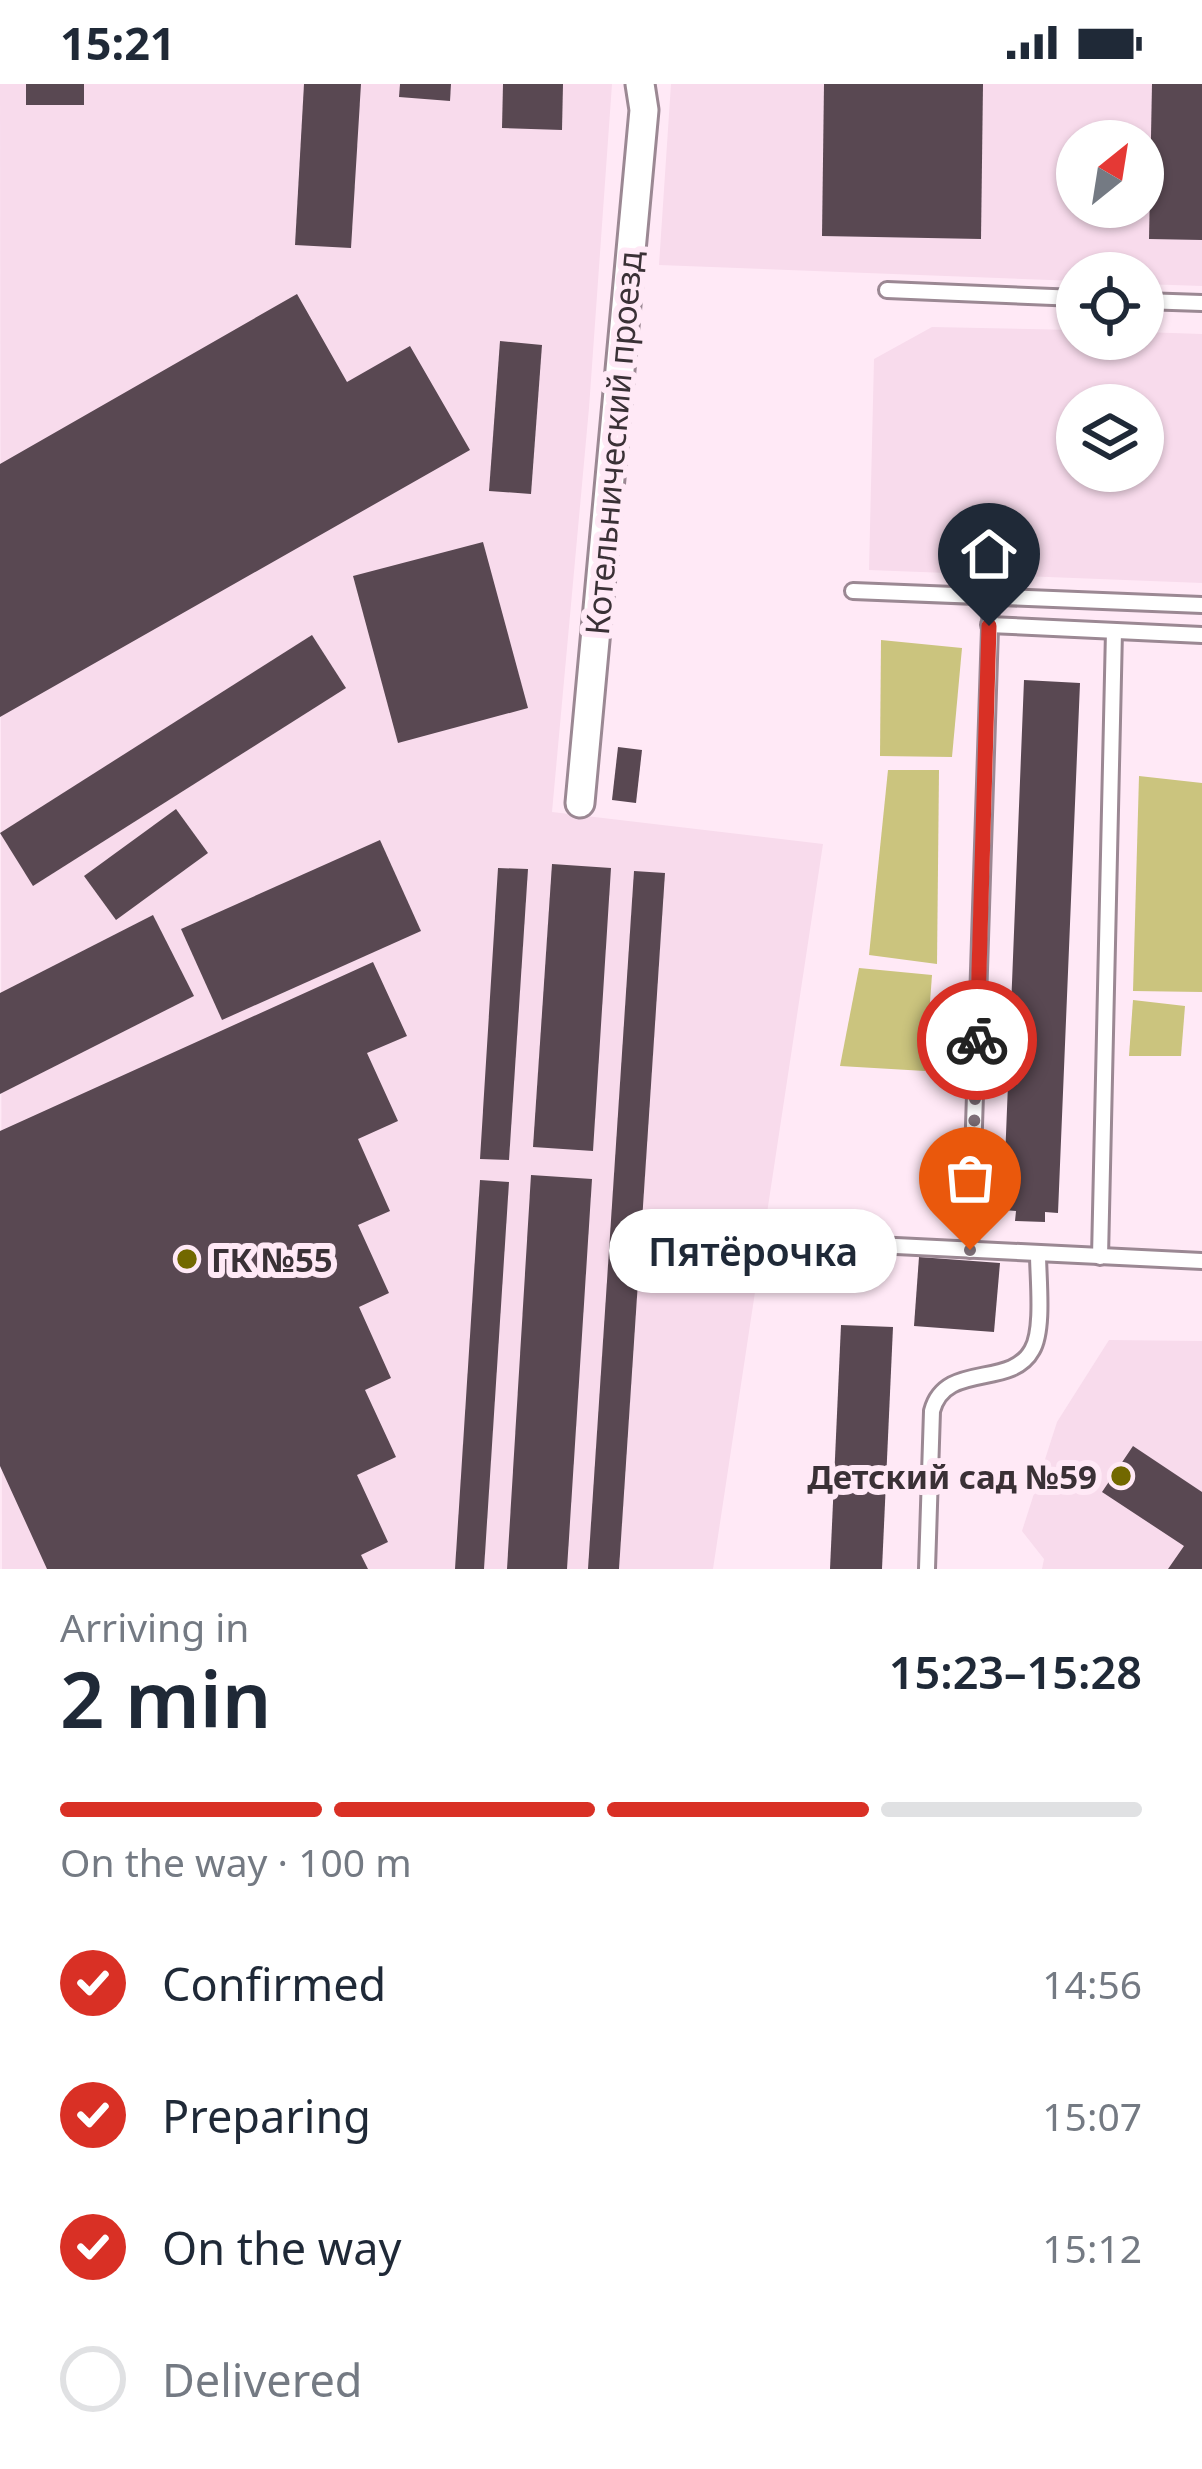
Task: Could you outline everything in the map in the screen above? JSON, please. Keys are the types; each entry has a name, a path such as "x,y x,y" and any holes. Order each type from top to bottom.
{"street":[{"name":"Котельнический проезд","path":"580,803 644,110 640,84"}],"lane":[{"path":"886,290 1056,297"},
{"path":"1164,302 1202,303"},
{"path":"853,591 1202,605"},
{"path":"970,1250 991,597"},
{"path":"989,626 1202,635"},
{"path":"1100,1257 1114,631"},
{"path":"835,1244 1202,1262"},
{"path":"927,1569 936,1395 948,1385 1012,1367 1031,1353 1037,1334 1038,1254"}],"shaded area":[{"path":"0,84 612,84 589,408 552,812 823,844 713,1569 2,1569"},
{"path":"671,84 1202,84 1202,286 1164,285 1164,252 1056,252 1056,280 659,265"},
{"path":"932,327 1056,330 1056,360 1164,360 1164,333 1202,334 1202,583 869,570 874,359"},
{"path":"881,640 962,648 952,757 880,756"},
{"path":"888,770 939,770 937,964 869,955"},
{"path":"1139,776 1202,783 1202,992 1133,991"},
{"path":"859,968 932,975 925,1071 840,1066"},
{"path":"1133,1000 1185,1006 1181,1056 1129,1056"},
{"name":"Детский сад №59","path":"1109,1340 1202,1341 1202,1569 1042,1569 1044,1559 1022,1531 1057,1422"}],"building":[{"path":"26,84 84,84 84,105 26,105"},
{"path":"304,84 361,84 351,248 295,245"},
{"path":"400,84 451,84 450,101 399,97"},
{"path":"503,84 563,84 562,130 502,128"},
{"path":"824,84 983,84 981,239 822,236"},
{"path":"1152,84 1202,84 1202,240 1149,239 1149,228 1164,228 1164,120 1151,120"},
{"path":"297,294 347,382 410,346 470,450 0,717 0,464"},
{"path":"500,341 542,345 531,494 489,491"},
{"path":"483,542 528,708 398,743 353,576"},
{"path":"312,635 346,688 33,886 0,833"},
{"path":"1024,680 1080,683 1058,1213 1045,1212 1045,1222 1015,1221 1016,1211 1003,1210"},
{"path":"618,747 642,750 636,803 612,800"},
{"path":"176,809 208,853 116,920 84,876"},
{"path":"380,840 421,931 222,1020 181,929"},
{"path":"552,864 611,868 593,1151 533,1147"},
{"path":"498,868 528,869 509,1160 480,1159"},
{"path":"634,871 665,873 619,1569 588,1569"},
{"path":"153,915 194,996 0,1094 0,993"},
{"name":"ГК №55","path":"373,962 407,1036 367,1053 398,1121 358,1139 390,1211 358,1225 389,1293 359,1307 391,1378 365,1390 396,1457 357,1475 388,1542 361,1555 368,1569 47,1569 0,1466 0,1131"},
{"path":"531,1175 592,1179 567,1569 507,1569"},
{"path":"480,1180 509,1182 484,1569 455,1569"},
{"path":"919,1257 1000,1263 994,1332 914,1326"},
{"path":"841,1325 893,1327 882,1569 830,1569"},
{"path":"1133,1446 1202,1492 1202,1569 1168,1569 1184,1546 1102,1492"}],"way so far":[{"path":"970,1250 977,1040"}],"place":[{"name":"Пятёрочка","path":"970,1250"},
{"name":"ГК №55","path":"187,1259"},
{"name":"Детский сад №59","path":"1121,1476"}],"route":[{"path":"977,1040 989,626"}]}
